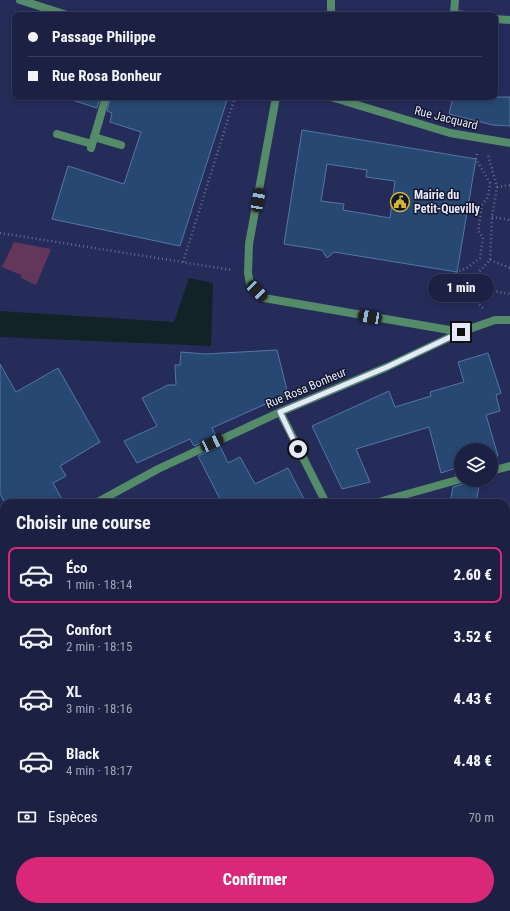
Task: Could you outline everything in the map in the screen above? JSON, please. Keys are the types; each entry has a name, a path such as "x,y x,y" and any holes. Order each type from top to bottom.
{"street":[{"path":"20,0 57,12"},
{"path":"331,0 331,12"},
{"path":"454,12 455,0"},
{"path":"498,19 510,20"},
{"path":"92,143 105,100"},
{"path":"275,100 250,244 248,273 250,284 264,298 461,332"},
{"name":"Rue Jacquard","path":"341,100 450,133 510,144"},
{"path":"57,134 92,143 121,145"},
{"name":"Rue Rosa Bonheur","path":"103,499 158,469 280,412 387,367 461,332 495,320 510,320"},
{"path":"280,412 324,499"},
{"path":"498,469 510,466"},
{"path":"389,499 454,481"}],"path":[{"path":"183,262 234,100"},
{"path":"463,289 490,260 492,217 497,187 487,150 488,140"},
{"path":"479,149 476,159 490,183 488,197 482,205 478,231 483,238 480,258 467,268 457,272 453,294 467,286 510,294"},
{"path":"497,187 510,185"},
{"path":"492,217 510,220"},
{"path":"0,233 248,273"},
{"path":"490,260 510,268"},
{"path":"463,289 495,320"}],"shaded area":[{"path":"14,242 51,249 36,285 21,278 21,275 2,267"},
{"path":"189,278 213,283 211,346 0,337 0,311 174,322"}],"building":[{"path":"498,97 510,97 510,126 493,125 449,114 452,100 498,100"},
{"path":"75,100 99,100 97,108"},
{"path":"110,100 227,100 180,246 52,219 68,166 124,184 141,132 110,122 112,113 107,111"},
{"path":"302,130 476,159 457,272 334,252 327,258 322,250 284,244","holes":["327,164 367,170 366,177 395,181 390,218 343,210 344,204 321,201"]},
{"path":"277,350 288,394 212,428 216,436 194,446 190,439 137,463 124,441 157,426 142,398 168,385 176,385 175,365 180,365 181,352 205,354"},
{"path":"488,353 501,393 496,395 500,411 486,415 494,443 454,443 454,469 441,473 429,427 356,449 370,482 342,489 312,426 389,391 395,407 431,396 430,392 464,382 458,362"},
{"path":"0,364 16,392 58,368 100,442 60,466 66,476 53,483 62,499 3,499 0,494"},
{"path":"220,446 228,463 240,457 255,484 288,468 304,499 220,499 198,456"},
{"path":"453,487 479,487 477,499 451,499"}],"place":[{"name":"Mairie du Petit-Quevilly","path":"400,202"}],"route":[{"path":"298,449 280,412 387,367 461,332"}]}
